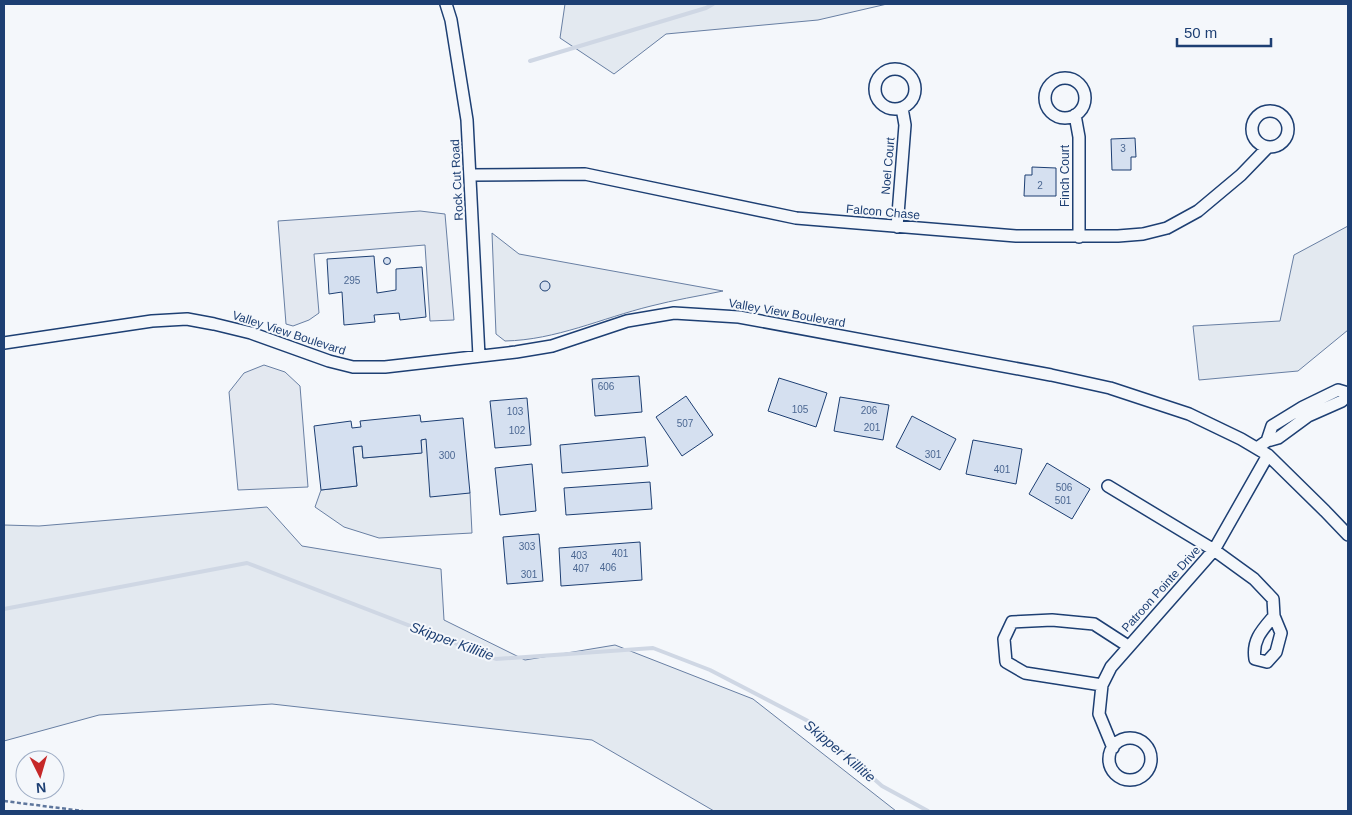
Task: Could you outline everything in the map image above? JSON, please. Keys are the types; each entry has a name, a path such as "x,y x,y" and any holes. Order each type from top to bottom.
{"street":[{"name":"Rock Cut Road","path":"446,4 451,20 467,120 479,356"},
{"name":"Noel Court","path":"897,227 905,125 902,108"},
{"name":"Finch Court","path":"1075,115 1078,137 1078,237"},
{"name":"Falcon Chase","path":"471,175 585,174 796,218 1016,236 1078,237 1143,234 1167,228 1198,211 1241,175 1268,147"},
{"name":"Valley View Boulevard","path":"4,343 152,322 187,319 251,333 329,361 353,366 385,367 552,346 626,321 674,313 739,318 1052,375 1110,388 1189,414 1268,455 1348,536"},
{"path":"1257,448 1267,441 1278,438 1308,416 1342,401 1348,393"},
{"name":"Patroon Pointe Drive","path":"1113,748 1099,714 1102,686 1111,667 1214,550 1268,455"},
{"name":"Patroon Pointe Drive","path":"1108,486 1214,550 1254,579 1273,599 1274,616"},
{"name":"Patroon Pointe Drive","path":"1102,686 1025,672 1006,662 1004,639 1012,622 1052,620 1094,624 1128,646"}],"path":[{"path":"4,801 83,811"}],"shaded area":[{"path":"565,4 887,4 818,20 666,34 614,74 560,38"},
{"path":"420,211 445,214 454,320 430,321 425,245 314,254 319,313 309,320 293,326 286,324 278,221"},
{"path":"1348,226 1348,330 1298,371 1199,380 1193,326 1280,321 1294,255"},
{"path":"492,233 519,254 723,291 651,306 561,333 524,340 505,341 496,334"},
{"path":"264,365 285,372 300,386 308,487 238,490 229,392 244,373"},
{"path":"426,439 470,493 472,533 379,538 344,527 315,507 321,490 357,486 353,447 362,446 363,458 421,453 421,440"},
{"path":"267,507 302,546 441,569 444,620 525,660 615,645 753,699 896,811 714,811 592,740 272,704 99,715 4,741 4,525 39,526"}],"building":[{"path":"1135,138 1136,157 1131,157 1131,170 1112,170 1111,139"},
{"path":"1032,167 1056,168 1056,196 1024,196 1025,175 1032,175"},
{"path":"374,256 377,293 396,290 396,269 422,267 426,317 400,320 399,313 374,315 375,322 344,325 342,292 329,294 327,259"},
{"path":"387,258 390,261 387,264 384,261"},
{"path":"543,281 547,281 550,286 549,290 543,291 540,288 540,284"},
{"path":"639,376 642,412 595,416 592,379"},
{"path":"779,378 827,393 816,427 768,411"},
{"path":"686,396 713,435 682,456 656,417"},
{"path":"840,397 889,405 883,440 834,431"},
{"path":"527,398 531,445 495,448 490,401"},
{"path":"420,415 421,422 463,418 470,493 430,497 426,439 421,440 422,453 363,458 362,446 353,447 357,486 321,490 314,426 351,421 352,428 361,427 360,421"},
{"path":"912,416 956,439 940,470 896,447"},
{"path":"645,437 648,466 562,473 560,445"},
{"path":"973,440 1022,449 1016,484 966,474"},
{"path":"1047,463 1090,489 1072,519 1029,494"},
{"path":"532,464 536,511 500,515 495,468"},
{"path":"650,482 652,509 566,515 564,488"},
{"path":"539,534 543,581 507,584 503,537"},
{"path":"640,542 642,580 561,586 559,548"}],"waterway":[{"path":"530,61 706,8 713,4"},
{"name":"Skipper Killitie","path":"4,609 247,563 496,659 653,648 710,670 808,721 882,786 928,811"}]}
